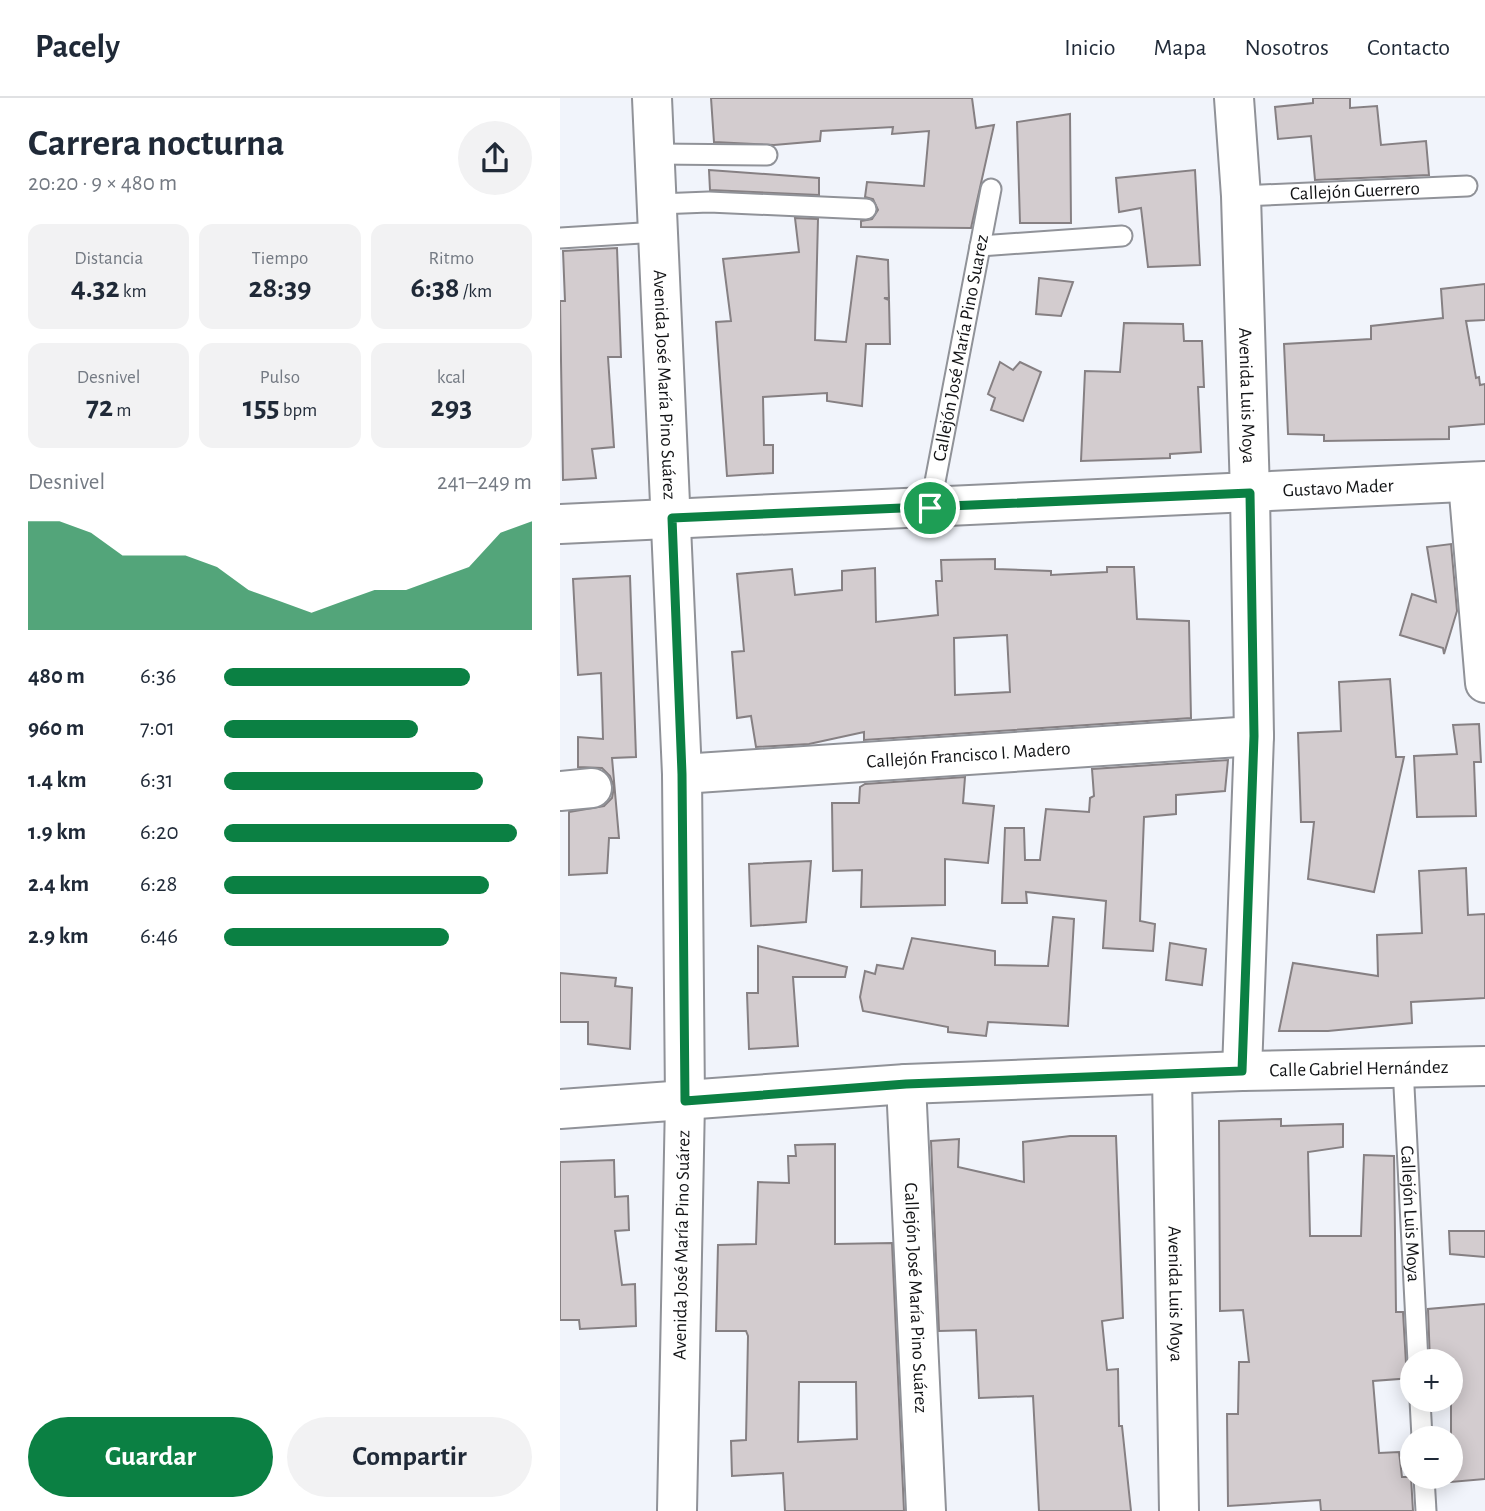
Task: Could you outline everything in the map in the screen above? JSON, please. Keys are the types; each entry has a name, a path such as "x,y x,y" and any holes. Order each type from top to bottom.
{"street":[{"name":"Avenida José María Pino Suárez","path":"652,98 682,774 685,1101 677,1511"},
{"name":"Avenida Luis Moya","path":"1234,98 1241,196 1254,736 1242,1071"},
{"name":"Gustavo Mader","path":"560,524 1477,481"},
{"path":"1477,481 1485,683"},
{"name":"Callejón Francisco I. Madero","path":"682,774 1254,736"},
{"name":"Calle Gabriel Hernández","path":"560,1109 906,1084 1242,1071 1485,1066"},
{"name":"Avenida Luis Moya","path":"1172,1075 1179,1511"},
{"name":"Callejón José María Pino Suárez","path":"906,1084 926,1511"}],"lane":[{"path":"655,155 767,155"},
{"name":"Callejón Guerrero","path":"1241,196 1467,186"},
{"name":"Callejón José María Pino Suarez","path":"930,508 990,189"},
{"path":"560,238 658,218 709,202 866,209"},
{"path":"980,246 1122,236"},
{"name":"Callejón Luis Moya","path":"1403,1067 1417,1349"},
{"path":"1425,1489 1426,1511"}],"building":[{"path":"711,98 972,98 976,128 994,125 971,228 861,227 861,221 872,219 878,210 873,199 865,197 867,182 924,186 929,131 892,134 893,127 821,131 820,141 774,145 714,142"},
{"path":"1313,98 1350,98 1350,108 1377,106 1381,145 1426,141 1429,175 1315,180 1311,136 1278,139 1275,107 1313,103"},
{"path":"1070,114 1071,223 1020,223 1017,122"},
{"path":"709,170 819,178 819,195 710,190"},
{"path":"1195,170 1200,265 1148,267 1141,208 1119,212 1116,178"},
{"path":"795,218 818,219 815,340 846,342 857,256 888,260 889,298 884,298 889,300 890,344 866,344 862,406 827,401 827,393 763,397 764,445 773,445 773,473 727,476 716,322 731,321 723,259 799,252"},
{"path":"617,248 621,357 608,357 614,447 592,449 596,478 563,480 560,301 565,301 563,251"},
{"path":"1039,278 1073,282 1061,316 1036,314"},
{"path":"1485,284 1485,320 1466,321 1476,378 1479,377 1480,385 1485,384 1485,424 1449,427 1449,439 1324,441 1324,435 1288,434 1284,344 1371,339 1371,326 1443,318 1441,289"},
{"path":"1124,323 1183,324 1184,341 1202,341 1204,387 1198,387 1201,452 1170,454 1170,458 1081,461 1085,371 1120,372"},
{"path":"1000,362 1013,370 1020,362 1041,372 1023,421 991,410 995,398 988,394"},
{"path":"1451,544 1457,611 1444,654 1443,648 1400,635 1412,594 1436,602 1427,547"},
{"path":"995,559 995,569 1051,571 1051,575 1107,572 1107,567 1134,567 1137,619 1189,621 1191,718 864,740 864,732 809,744 756,747 751,716 737,718 732,652 744,651 737,574 792,569 795,595 842,590 842,571 875,568 876,622 938,615 936,581 942,581 941,560","holes":["1007,635 1010,692 955,695 954,638"]},
{"path":"630,576 636,757 612,758 619,838 609,838 607,873 569,875 569,812 604,806 612,798 614,787 610,776 602,768 578,767 578,737 603,739 601,673 578,675 573,579"},
{"path":"1390,679 1396,757 1404,757 1374,892 1308,879 1314,822 1301,822 1298,733 1341,731 1339,682"},
{"path":"1479,724 1481,762 1474,762 1476,816 1417,817 1414,756 1457,754 1453,725"},
{"path":"1228,760 1225,791 1176,795 1176,814 1144,817 1140,921 1155,924 1153,951 1103,948 1106,901 1026,892 1027,903 1002,903 1005,828 1024,828 1025,860 1040,860 1046,809 1089,812 1090,798 1094,796 1092,769"},
{"path":"965,777 963,803 994,806 988,863 945,859 945,905 861,907 862,870 833,871 832,803 859,803 860,787 865,784"},
{"path":"811,861 806,922 751,926 749,864"},
{"path":"1466,868 1468,915 1485,914 1485,998 1411,1002 1412,1023 1328,1031 1279,1031 1293,963 1378,976 1377,935 1422,933 1419,871"},
{"path":"1053,917 1074,919 1068,1026 988,1022 986,1036 948,1032 948,1027 863,1011 860,997 865,971 875,974 877,965 903,969 912,938 995,951 995,965 1048,966"},
{"path":"1170,943 1206,949 1202,985 1166,980"},
{"path":"758,946 847,967 845,977 793,977 798,1046 749,1049 747,993 758,993"},
{"path":"560,973 616,978 615,986 632,988 630,1049 588,1044 588,1022 560,1022"},
{"path":"1281,1119 1281,1126 1343,1124 1343,1147 1308,1152 1310,1236 1361,1236 1364,1155 1394,1156 1396,1312 1403,1312 1405,1349 1400,1349 1400,1379 1373,1381 1379,1453 1399,1452 1400,1489 1412,1489 1413,1511 1321,1511 1320,1500 1228,1506 1227,1414 1238,1414 1239,1362 1249,1362 1243,1310 1220,1311 1219,1121"},
{"path":"1070,1136 1116,1136 1123,1318 1102,1321 1107,1370 1118,1369 1119,1426 1122,1426 1131,1511 1039,1511 1033,1396 979,1398 976,1330 939,1331 931,1141 959,1139 958,1167 1024,1182 1023,1142"},
{"path":"835,1144 835,1244 892,1243 904,1511 785,1511 783,1473 732,1476 731,1441 746,1440 748,1336 746,1331 716,1331 718,1245 756,1244 758,1182 789,1183 788,1156 796,1156 795,1145","holes":["799,1382 856,1382 857,1439 798,1442"]},
{"path":"614,1160 615,1197 628,1196 629,1230 615,1231 622,1285 635,1284 636,1326 580,1329 579,1320 560,1320 560,1162"},
{"path":"1449,1231 1485,1231 1485,1257 1450,1254"},
{"path":"1485,1304 1485,1479 1463,1481 1463,1426 1451,1426 1451,1412 1463,1412 1463,1349 1430,1349 1428,1309"}],"route":[{"path":"1250,493 1254,736 1242,1071 906,1084 685,1101 682,774 672,518 930,508 1250,493"}]}
